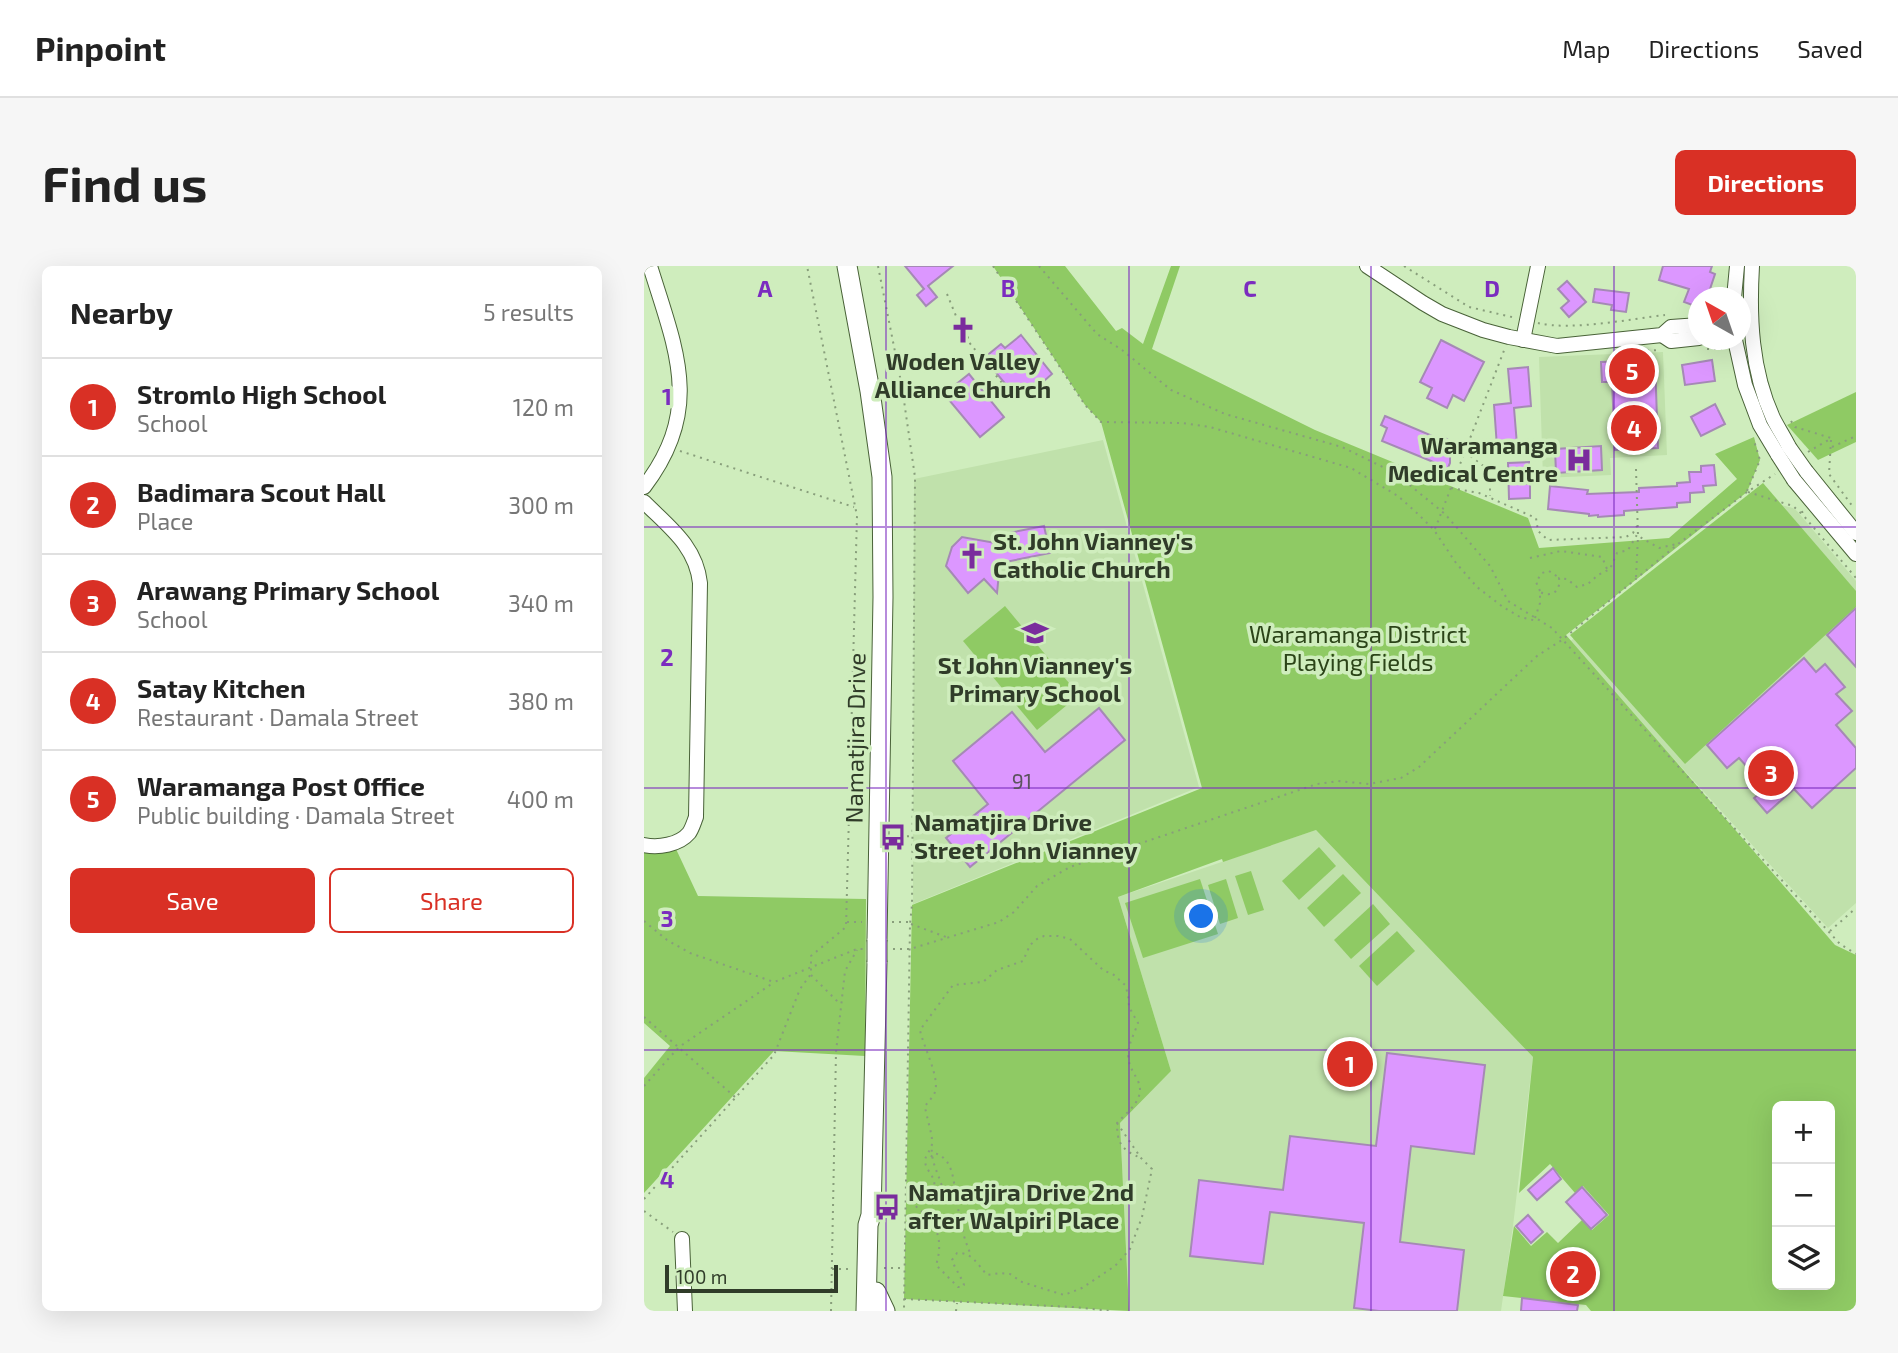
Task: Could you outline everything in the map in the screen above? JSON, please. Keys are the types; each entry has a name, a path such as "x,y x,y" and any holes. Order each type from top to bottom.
{"main road":[{"name":"Namatjira Drive","path":"847,266 870,391 882,477 883,597 877,962 866,1311"},
{"name":"Namatjira Drive","path":"871,1214 877,1226 876,1302"},
{"path":"876,1302 885,1311"}],"street":[{"path":"644,487 669,448 680,410 681,396 678,358 650,266"},
{"path":"1367,266 1442,314 1516,339 1557,346 1671,341 1688,343"},
{"path":"1516,339 1527,321 1538,266"},
{"path":"1735,287 1737,266"},
{"path":"1750,287 1752,266"},
{"path":"1662,343 1671,327 1688,326"},
{"path":"1751,343 1783,451"},
{"path":"1737,350 1745,385 1760,425 1783,451 1856,554"},
{"path":"1800,475 1856,533"},
{"path":"644,502 689,549 695,559 701,583 696,817 689,833 674,843 651,847 644,845"},
{"path":"682,1239 685,1311"}],"path":[{"path":"644,1199 774,1055 800,989 811,974 811,956 846,928 857,516 807,266"},
{"path":"878,266 902,387 915,477 912,905 904,1308 901,1311"},
{"path":"993,266 1084,405 1101,422 1182,423 1210,427 1350,468 1398,496 1434,530 1476,587 1520,617 1534,619"},
{"path":"1039,266 1097,334 1122,350 1171,390 1225,414 1342,447 1395,473 1442,511 1490,566 1508,601 1552,628 1840,944 1856,954"},
{"path":"1404,266 1469,307 1547,325 1590,324 1671,315"},
{"path":"947,293 956,316 968,329 968,341 1014,398"},
{"path":"1434,530 1465,452 1516,339"},
{"path":"1632,351 1662,343"},
{"path":"1787,417 1795,427 1831,438"},
{"path":"1831,447 1856,436"},
{"path":"1747,492 1760,460 1754,437"},
{"path":"1831,438 1829,474 1856,511"},
{"path":"1806,453 1831,438"},
{"path":"669,448 855,507"},
{"path":"1465,452 1490,471 1490,497"},
{"path":"1636,469 1636,578"},
{"path":"910,948 999,922 1014,912 1037,886 1070,867 1317,784 1338,781 1368,784 1401,778 1419,768 1537,656 1562,640 1678,544 1775,474"},
{"path":"1451,488 1490,497 1536,518 1538,531 1548,540 1626,537 1633,533 1637,526"},
{"path":"1747,492 1793,506 1856,578"},
{"path":"1801,504 1803,515"},
{"path":"1534,619 1540,603 1536,582 1542,573 1553,572 1559,578 1567,579 1577,587 1583,587 1608,571 1617,553 1628,550 1638,535"},
{"path":"1638,535 1659,548 1678,544"},
{"path":"1530,558 1561,551 1602,557 1608,571"},
{"path":"1540,592 1547,595 1555,593 1559,578"},
{"path":"879,838 913,836"},
{"path":"1829,932 1856,908"},
{"path":"644,921 667,940 690,953 774,982"},
{"path":"910,924 946,937"},
{"path":"912,1198 935,1199 944,1195 943,1185 931,1157 932,1144 925,1106 935,1094 936,1086 920,1030 953,985 983,982 997,970 1023,961 1030,945 1044,936 1070,939 1103,970 1125,985 1129,1007 1138,1023 1128,1052 1131,1071 1140,1090 1139,1100 1117,1123 1117,1138 1125,1149 1141,1158"},
{"path":"644,1086 679,1048 774,982 857,949 845,971 836,1052 831,1311"},
{"path":"811,974 841,1005"},
{"path":"644,1017 736,1097"},
{"path":"912,1198 914,1205 929,1219 938,1235 941,1245 936,1265 958,1287 964,1285 952,1260 957,1253 964,1252 971,1256 987,1275 1010,1274 1022,1282 1064,1295 1082,1288 1115,1266 1130,1250 1142,1217 1152,1169 1117,1123"},
{"path":"912,1198 917,1194 929,1195 934,1190 933,1176 926,1165 925,1156 932,1144"},
{"path":"931,1157 934,1153 942,1155 949,1163 962,1231 971,1256"},
{"path":"644,1211 682,1239"},
{"path":"904,1299 1112,1311"},
{"path":"956,1311 958,1301"}],"shaded area":[{"path":"1663,352 1667,455 1610,458 1611,475 1543,478 1539,357"},
{"name":"St John Vianney's Primary School","path":"1103,440 1199,787 913,904 914,479"},
{"path":"1756,499 1797,511 1856,581 1856,903 1828,928 1568,643 1747,501"},
{"path":"1316,830 1533,1057 1501,1311 1129,1311 1120,1123 1171,1071 1118,897"}],"green space":[{"name":"Waramanga District Playing Fields","path":"993,266 1065,266 1116,331 1122,328 1143,344 1171,266 1180,266 1152,349 1315,430 1528,518 1539,548 1669,538 1737,479 1715,454 1754,437 1760,460 1747,492 1566,635 1835,945 1856,955 1856,1311 1591,1311 1586,1305 1503,1296 1514,1226 1531,1246 1547,1232 1558,1243 1582,1220 1592,1230 1609,1215 1583,1186 1575,1193 1550,1164 1519,1193 1533,1057 1316,830 1223,862 1222,859 1118,897 1171,1071 1120,1123 1129,1311 904,1299 912,905 1202,788 1101,422 1085,405"},
{"path":"1856,392 1856,442 1818,460 1787,425"},
{"path":"1763,483 1856,591 1856,607 1685,764 1570,635"},
{"path":"1005,606 1079,695 1037,730 963,641"},
{"path":"1319,847 1336,866 1299,900 1282,881"},
{"path":"676,849 698,896 866,899 865,1056 774,1051 644,1193 644,1078 670,1046 644,1023 644,851 659,853"},
{"path":"1251,871 1264,910 1248,915 1235,876"},
{"path":"1343,874 1361,893 1324,927 1307,908"},
{"path":"1200,879 1218,934 1143,958 1125,903"},
{"path":"1226,879 1238,918 1220,924 1208,885"},
{"path":"1373,904 1390,924 1351,959 1334,940"},
{"path":"1397,931 1415,951 1377,986 1359,966"}],"building":[{"path":"905,266 953,266 928,286 937,297 926,306 917,295 924,289"},
{"path":"1663,266 1712,266 1710,272 1715,274 1711,287 1688,289 1659,280"},
{"path":"1567,281 1586,302 1569,317 1561,308 1569,301 1558,289"},
{"path":"1595,289 1629,293 1626,312 1611,310 1612,305 1593,302"},
{"path":"1021,335 1052,374 1036,388 1033,384 1016,397 984,358 1001,344 1005,348"},
{"path":"1441,340 1484,362 1464,401 1453,395 1447,408 1427,398 1432,388 1420,382"},
{"path":"1655,360 1658,448 1615,450 1612,382 1602,382 1601,362"},
{"path":"1712,360 1715,381 1685,385 1682,365"},
{"path":"1528,367 1531,406 1514,408 1517,445 1497,447 1494,405 1511,403 1508,369"},
{"path":"969,374 1004,417 980,437 944,394"},
{"path":"1715,404 1725,424 1701,436 1691,417"},
{"path":"1385,416 1444,441 1445,438 1464,449 1450,451 1447,470 1382,441 1387,428 1381,425"},
{"name":"Waramanga Medical Centre","path":"1601,446 1602,470 1556,473 1555,449"},
{"path":"1529,462 1529,474 1519,475 1519,483 1530,484 1530,498 1509,499 1508,463"},
{"path":"1714,465 1716,485 1703,486 1704,492 1690,493 1690,502 1677,503 1677,507 1624,511 1624,515 1598,517 1548,509 1550,486 1588,490 1587,494 1639,492 1639,488 1677,486 1677,483 1690,482 1689,472 1701,472 1701,466"},
{"path":"1044,526 1050,553 1000,563 997,593 984,579 968,593 946,566 952,547 962,537 1001,544 999,535"},
{"path":"1856,608 1856,667 1827,635"},
{"path":"1804,658 1816,672 1825,664 1845,687 1836,694 1852,711 1836,725 1856,748 1856,768 1812,808 1794,789 1767,813 1754,798 1766,788 1739,758 1727,768 1707,745"},
{"path":"1099,708 1125,740 970,867 946,838 988,804 953,761 1012,712 1045,752"},
{"path":"1387,1053 1485,1065 1474,1154 1411,1146 1400,1242 1464,1250 1457,1311 1379,1311 1354,1308 1364,1223 1270,1212 1263,1264 1190,1256 1199,1180 1283,1190 1290,1136 1376,1146"},
{"path":"1553,1168 1561,1179 1537,1200 1528,1190"},
{"path":"1582,1187 1607,1215 1591,1229 1566,1202"},
{"path":"1528,1215 1543,1232 1531,1243 1516,1226"},
{"path":"1573,1250 1596,1275 1572,1297 1549,1273"},
{"path":"1522,1298 1578,1305 1577,1311 1521,1311"}],"place":[{"name":"Woden Valley Alliance Church","path":"963,330"},
{"name":"Waramanga Post Office","path":"1632,371"},
{"name":"Satay Kitchen","path":"1634,428"},
{"name":"Waramanga Medical Centre","path":"1579,460"},
{"name":"St. John Vianney's Catholic Church","path":"972,556"},
{"name":"St John Vianney's Primary School","path":"1035,633"},
{"name":"Arawang Primary School","path":"1771,773"},
{"name":"Namatjira Drive Street John Vianney","path":"893,837"},
{"name":"Stromlo High School","path":"1350,1064"},
{"name":"Namatjira Drive 2nd after Walpiri Place","path":"887,1207"},
{"name":"Badimara Scout Hall","path":"1573,1274"}]}
